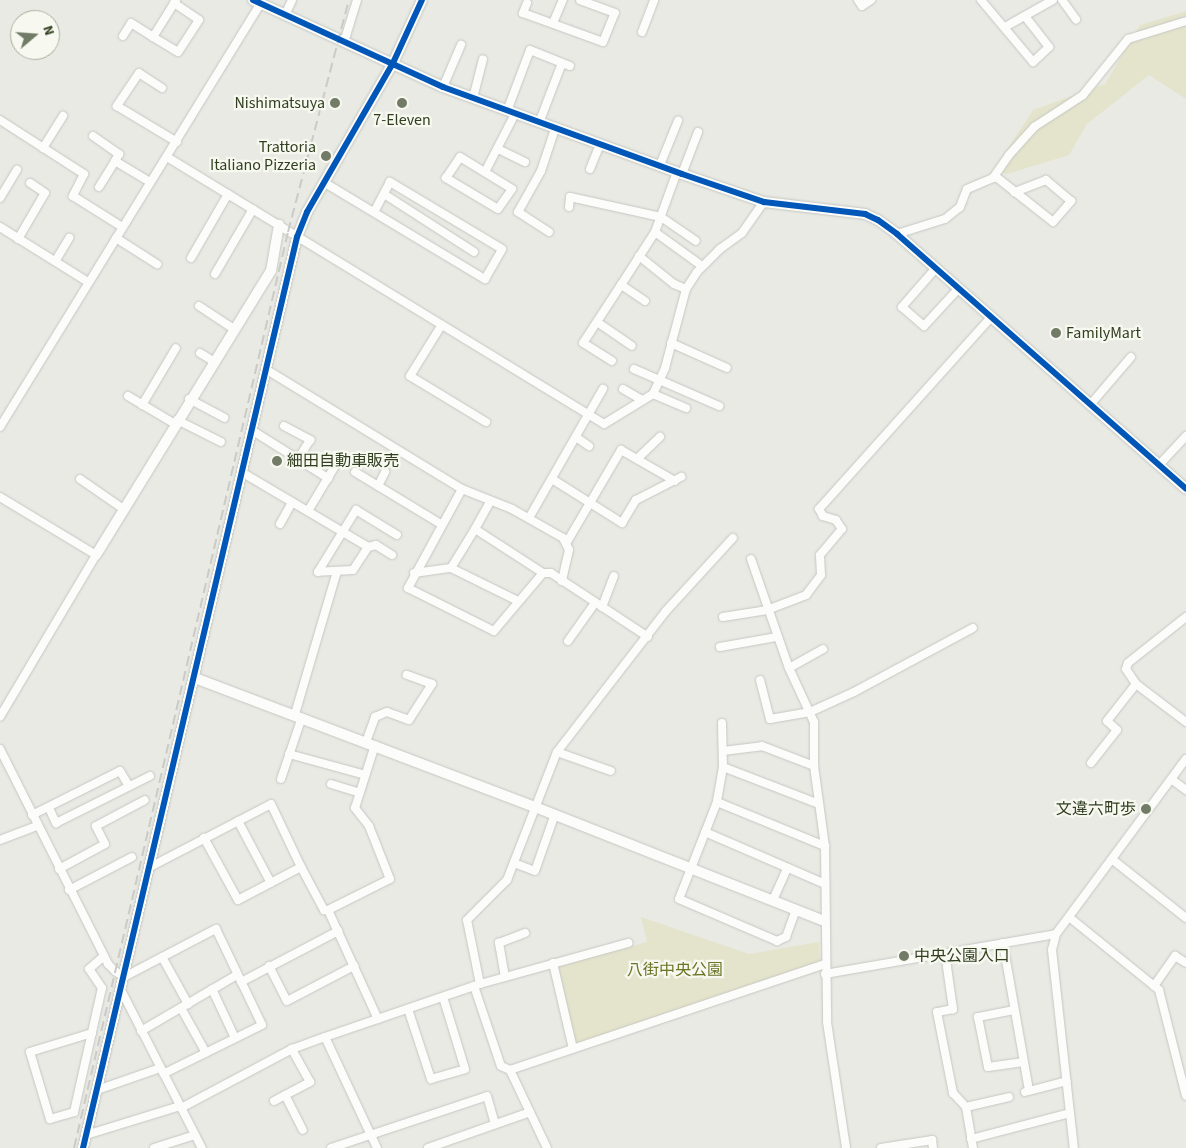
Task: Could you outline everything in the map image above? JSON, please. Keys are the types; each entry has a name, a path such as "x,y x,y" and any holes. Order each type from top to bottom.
{"street":[{"path":"286,13 292,0"},
{"path":"345,39 357,0"},
{"path":"83,1148 195,678 297,237 307,212 393,63 422,0"},
{"path":"553,24 563,0"},
{"path":"527,3 523,13 603,42 615,13 580,0"},
{"path":"642,32 654,0"},
{"path":"858,0 862,6 871,0"},
{"path":"981,0 1033,62 1049,47 1025,16"},
{"path":"1005,27 1054,0"},
{"path":"1062,0 1076,19"},
{"path":"123,36 131,24 178,52 199,20 175,2 153,37"},
{"path":"0,427 167,157 257,2 345,39 443,87 679,173 764,202 865,214 897,234 1186,489"},
{"path":"897,234 946,219 960,207 968,189 995,176 1034,126 1083,95 1128,38 1186,21"},
{"path":"443,87 461,44"},
{"path":"484,172 498,149 530,50 570,66"},
{"path":"473,98 484,59"},
{"path":"539,123 562,63"},
{"path":"162,88 139,73 117,106 176,142"},
{"path":"43,148 63,116"},
{"path":"0,120 84,174 73,196 122,227"},
{"path":"660,165 678,121"},
{"path":"549,232 518,212 541,171 555,129"},
{"path":"612,361 583,343 655,232 698,132"},
{"path":"93,136 119,154 100,187"},
{"path":"590,169 600,144"},
{"path":"498,149 525,162"},
{"path":"167,157 588,416 604,424 652,394 659,380 671,343 686,289 702,266 742,233 764,202"},
{"path":"460,157 484,172 512,189 498,209 446,178 460,157"},
{"path":"116,161 150,182"},
{"path":"0,198 17,170"},
{"path":"995,176 1014,192 1053,222 1071,201 1046,180 1014,192"},
{"path":"325,182 374,212 485,279 502,248 390,182 374,212"},
{"path":"18,239 45,192 30,183"},
{"path":"191,258 228,194"},
{"path":"384,194 474,252"},
{"path":"569,208 570,197 661,217 696,241"},
{"path":"215,274 253,209"},
{"path":"0,717 4,703 96,555 122,508 271,270 279,225"},
{"path":"0,227 56,260 88,282"},
{"path":"655,232 702,266"},
{"path":"56,260 69,238"},
{"path":"116,238 158,264"},
{"path":"639,256 674,284 686,289"},
{"path":"936,268 902,307 924,326 959,288"},
{"path":"621,285 645,302"},
{"path":"199,306 234,329"},
{"path":"723,617 767,610 806,595 818,580 822,571 820,555 842,529 836,520 823,516 819,509 991,317"},
{"path":"597,322 632,346"},
{"path":"441,326 410,376 486,422"},
{"path":"671,343 727,368"},
{"path":"142,404 176,348"},
{"path":"200,353 214,361"},
{"path":"1090,405 1132,357"},
{"path":"634,369 719,406"},
{"path":"267,370 462,488 529,518 567,542"},
{"path":"529,518 603,389"},
{"path":"623,390 642,400"},
{"path":"652,394 686,408"},
{"path":"128,396 176,422 221,442"},
{"path":"189,400 224,418"},
{"path":"284,426 310,440 298,459"},
{"path":"253,431 328,478"},
{"path":"1159,465 1186,436"},
{"path":"576,437 589,446"},
{"path":"637,459 660,437"},
{"path":"552,479 589,504 622,523 636,500 678,479 621,450 589,504 567,542 569,562 562,580"},
{"path":"308,511 336,466"},
{"path":"355,472 441,524"},
{"path":"378,486 385,472"},
{"path":"243,473 368,546 376,545 392,555"},
{"path":"80,479 122,508"},
{"path":"462,488 414,573 408,588 494,631 543,573"},
{"path":"0,496 96,555"},
{"path":"280,524 292,502"},
{"path":"451,568 490,502"},
{"path":"368,546 354,570 318,572 356,510 397,535"},
{"path":"475,529 543,573 551,573 648,637"},
{"path":"547,1148 510,1070 501,1066 477,985 467,920 507,880 557,752 648,637 666,611 732,538"},
{"path":"751,559 777,637 789,668 810,712 816,732 814,766 825,846 824,921 827,1022 846,1148"},
{"path":"414,573 451,568 518,601"},
{"path":"281,779 337,571"},
{"path":"568,641 599,605 614,576"},
{"path":"1186,617 1128,663 1128,675 1136,684 1186,722"},
{"path":"760,680 770,719 810,712 854,692 973,628"},
{"path":"720,647 777,637"},
{"path":"789,668 823,649"},
{"path":"328,910 390,880 369,826 355,808 366,775 375,717 387,712 409,720 432,684 407,675"},
{"path":"195,678 298,715 555,814 824,921"},
{"path":"1091,763 1117,730 1106,721 1136,684"},
{"path":"722,723 723,767 717,802 679,900 777,941 786,937 796,910"},
{"path":"723,751 762,746 814,766"},
{"path":"0,749 69,890 108,964 124,977"},
{"path":"557,752 611,771"},
{"path":"289,754 366,775"},
{"path":"1064,1148 1074,1147 1052,950 1056,934 1113,860 1186,759"},
{"path":"723,767 819,804"},
{"path":"32,815 120,771 129,786"},
{"path":"49,808 56,823 150,776"},
{"path":"1171,779 1186,790"},
{"path":"331,784 360,793"},
{"path":"59,869 105,844 96,826 145,800"},
{"path":"717,802 825,846"},
{"path":"150,867 271,804 324,910 328,910 378,1019"},
{"path":"514,863 535,871 555,814"},
{"path":"238,821 270,883"},
{"path":"0,840 37,826"},
{"path":"705,832 825,884"},
{"path":"204,838 238,900 301,867"},
{"path":"69,890 132,857"},
{"path":"1113,860 1186,918"},
{"path":"773,900 787,868"},
{"path":"1069,918 1159,990 1186,1096"},
{"path":"97,1090 162,1071 206,1053 262,1026 216,929 124,977"},
{"path":"141,1030 212,989 269,966 338,931"},
{"path":"505,977 499,943 525,933"},
{"path":"825,974 1056,934"},
{"path":"86,1135 180,1107 292,1049 325,1037 477,985 628,943"},
{"path":"1003,943 1024,1062 1027,1092 1066,1081"},
{"path":"945,953 953,1009 938,1012 953,1093 966,1107 973,1148"},
{"path":"92,1032 30,1052 50,1119 74,1112 102,988 89,969 104,956"},
{"path":"1154,986 1176,956 1186,963"},
{"path":"162,958 206,1053"},
{"path":"554,963 573,1049"},
{"path":"510,1070 825,964"},
{"path":"269,966 288,1001 354,966"},
{"path":"212,989 236,1038"},
{"path":"121,990 202,1148"},
{"path":"408,1008 431,1079 465,1069 443,997"},
{"path":"1014,1010 978,1017 988,1067 1024,1062"},
{"path":"325,1037 376,1148"},
{"path":"274,1101 310,1082 292,1049"},
{"path":"285,1095 302,1130"},
{"path":"331,1148 486,1096 495,1124"},
{"path":"966,1107 1009,1097"},
{"path":"428,1148 530,1112"},
{"path":"971,1139 1070,1113"},
{"path":"154,1148 195,1135"},
{"path":"881,1148 932,1140 933,1148"}],"green space":[{"path":"1186,11 1186,99 1149,75 1087,124 1069,155 1007,174 994,170 1033,110 1105,84 1140,25"},
{"name":"八街中央公園","path":"641,917 749,954 819,942 820,962 575,1046 556,966 647,942"}],"railway":[{"path":"74,1148 288,232 349,0"}],"cycle path":[{"path":"253,0 443,87 682,174 764,202 865,214 878,220 897,234 1186,489"},
{"path":"83,1148 297,237 307,212 393,63 422,0"}],"place":[{"name":"Nishimatsuya","path":"335,103"},
{"name":"7-Eleven","path":"402,103"},
{"name":"Trattoria Italiano Pizzeria","path":"326,156"},
{"name":"FamilyMart","path":"1056,333"},
{"name":"細田自動車販売","path":"277,461"},
{"name":"文違六町歩","path":"1146,809"},
{"name":"中央公園入口","path":"904,956"}]}
